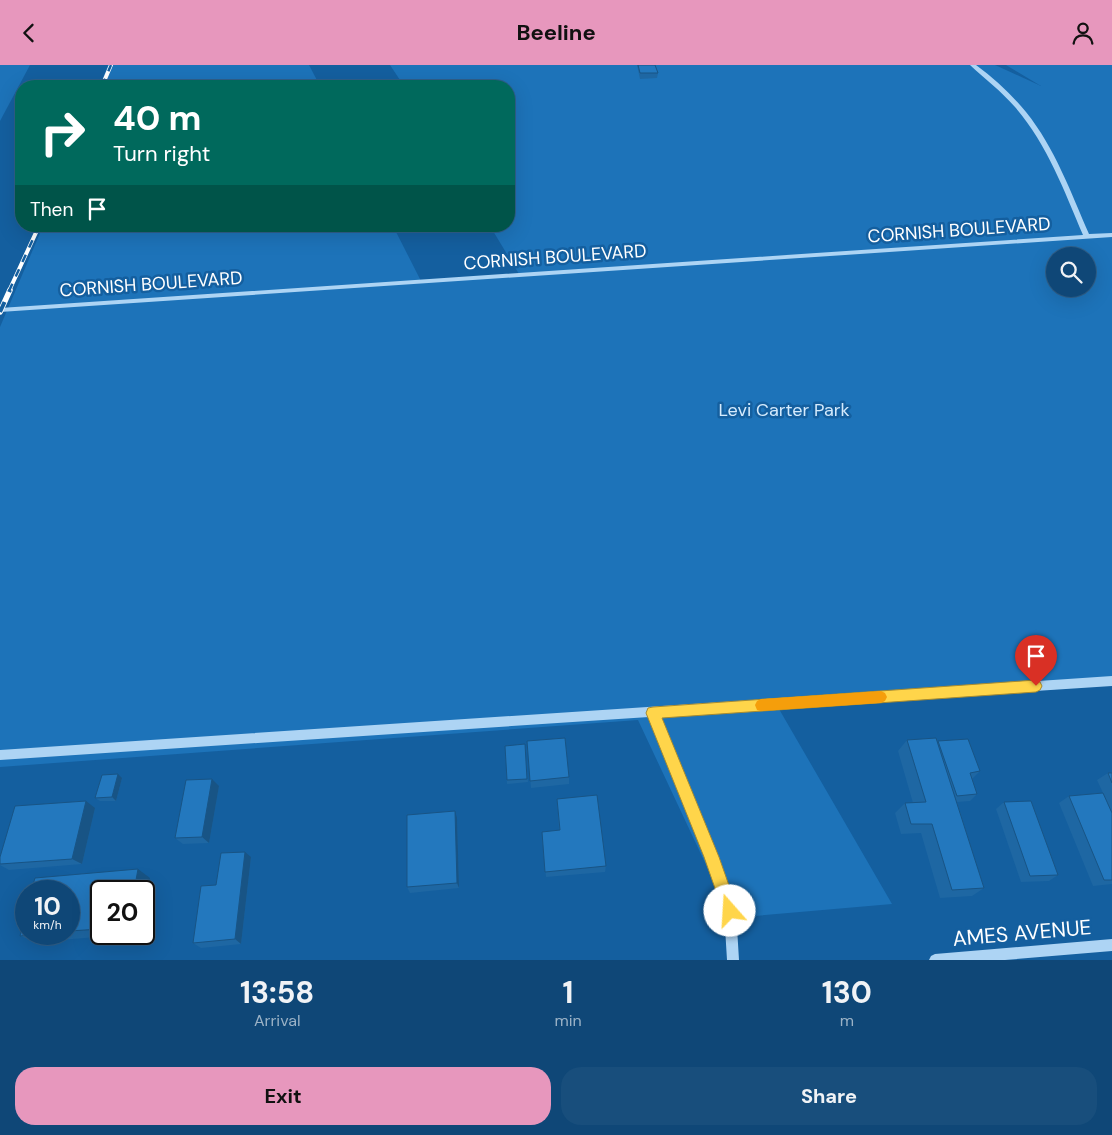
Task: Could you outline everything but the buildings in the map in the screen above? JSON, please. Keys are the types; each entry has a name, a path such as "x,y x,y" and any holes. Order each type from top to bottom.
{"street":[{"path":"973,65 996,82 1017,104 1040,135 1087,237"},
{"name":"CORNISH BOULEVARD","path":"0,310 1112,235"},
{"path":"733,960 730,911 712,857 653,713 1112,681"},
{"name":"AMES AVENUE","path":"935,960 1112,945"}],"lane":[{"path":"0,755 653,713"}],"green space":[{"path":"0,65 30,65 22,80 15,80 15,93 0,121"},
{"path":"108,65 309,65 317,80 102,80"},
{"name":"Levi Carter Park","path":"390,65 995,65 1041,86 1006,65 1112,65 1112,685 779,709 892,904 731,918 638,720 0,767 0,327 40,232 396,232 421,281 519,274 494,232 515,232 515,80 400,80"}],"railway":[{"path":"105,80 111,65"},
{"path":"9,291 36,232"},
{"path":"0,312 10,290"}],"slow traffic":[{"path":"761,705 881,697"}],"route":[{"path":"730,911 712,857 653,713 1036,686"}]}
